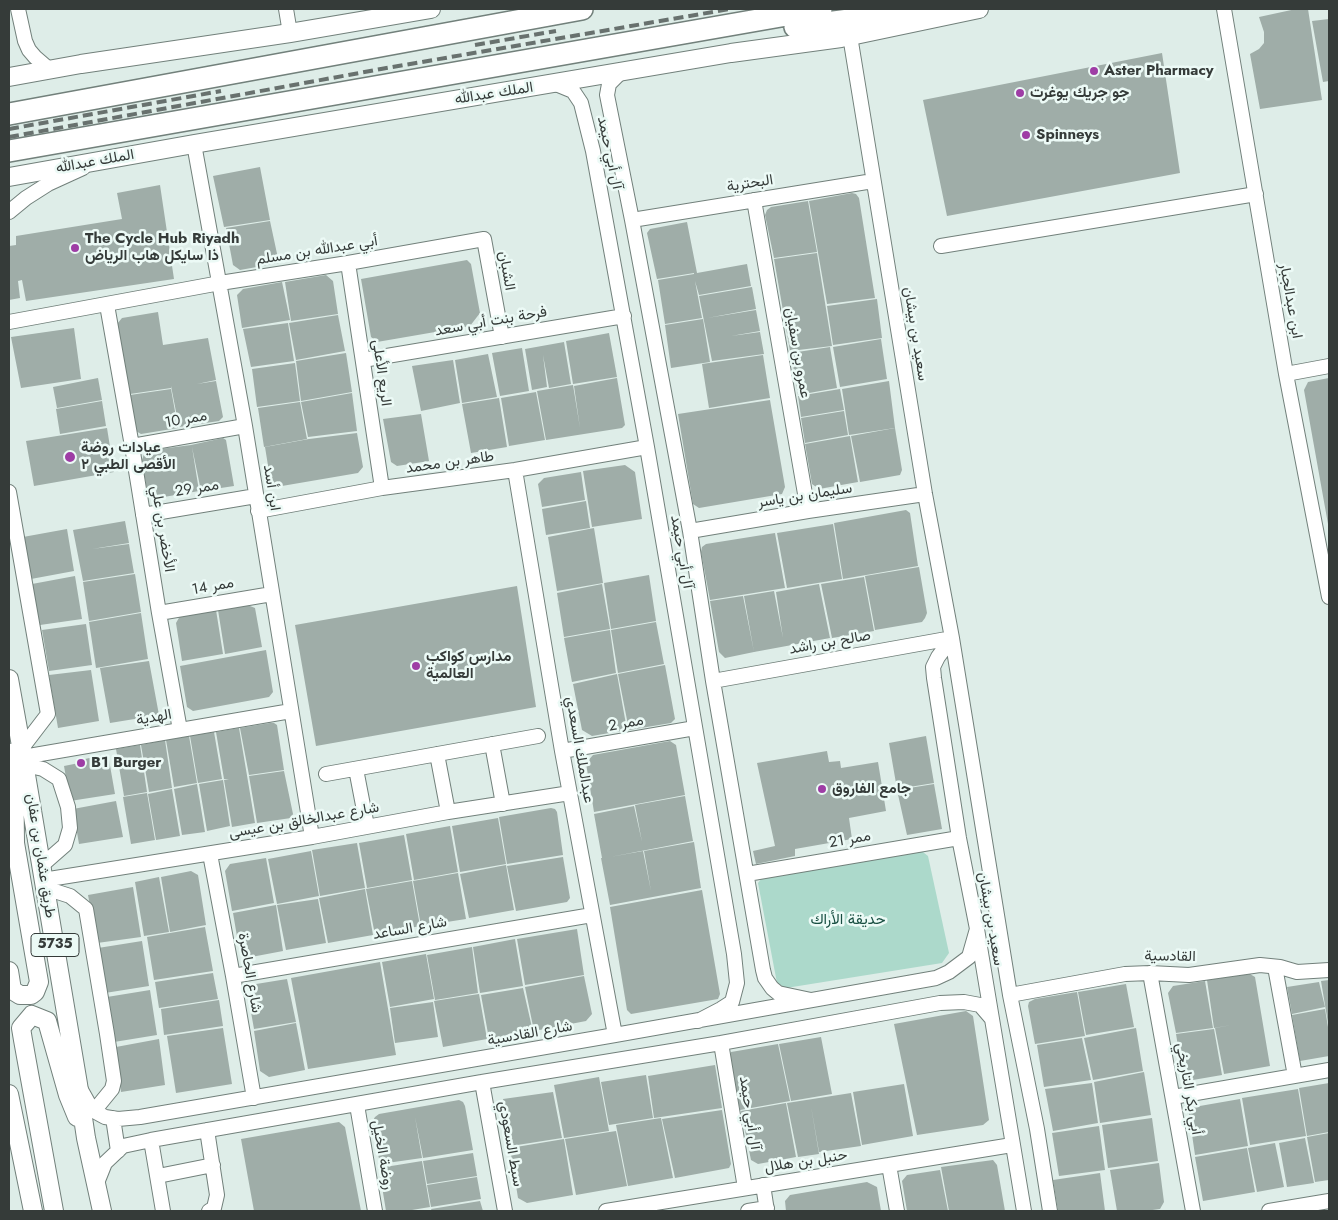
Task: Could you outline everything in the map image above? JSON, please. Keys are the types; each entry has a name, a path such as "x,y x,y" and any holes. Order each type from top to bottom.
{"highway":[{"path":"9,114 582,9"},
{"name":"الملك عبدالله","path":"9,151 821,9"},
{"path":"698,31 744,32 807,26 934,9"}],"main road":[{"path":"9,77 80,64 290,33 431,9"},
{"name":"الملك عبدالله","path":"9,177 731,53 850,36 979,9"},
{"path":"9,88 52,78 68,72 80,64"},
{"path":"9,66 31,73"},
{"path":"9,167 148,144 192,145"},
{"path":"9,183 148,152"},
{"name":"طريق عثمان بن عفان","path":"9,679 86,1138 102,1211"},
{"path":"9,971 12,990 20,995 31,995 35,992 39,982 15,843 13,701"},
{"path":"54,1211 21,1028 32,1015 47,1020 68,1095 86,1138"},
{"path":"9,1094 12,1149 33,1211"}],"street":[{"path":"286,9 290,33"},
{"name":"ابن عبدالجبار","path":"1224,9 1286,374 1328,588"},
{"path":"19,12 25,41 29,50 35,58 50,70"},
{"name":"سعيد بن بيشان","path":"850,36 926,494 952,638 1010,995 1037,1129 1050,1211"},
{"name":"آل أبي حيمد","path":"621,72 609,84 607,95 690,531 713,681 765,978 778,993 811,1000"},
{"name":"آل أبي حيمد","path":"556,84 573,91 581,103 594,151 647,446 738,983 732,1002 698,1021"},
{"path":"589,134 596,127 600,126 614,129"},
{"name":"ابن أسد","path":"192,145 220,283 245,426 312,837"},
{"path":"9,212 48,184 89,166"},
{"name":"البحترية","path":"632,220 873,181"},
{"path":"940,246 1256,194"},
{"name":"عمرو بن سفيان","path":"754,200 808,511"},
{"name":"أبي عبدالله بن مسلم","path":"9,322 220,283 348,264 484,239"},
{"name":"الشبان","path":"484,239 502,337"},
{"name":"الريع الأعلى","path":"348,264 382,488"},
{"name":"الأخضر بن علي","path":"107,305 180,730"},
{"name":"فرحة بنت أبي سعد","path":"363,360 624,316"},
{"path":"1286,374 1329,366"},
{"name":"ممر 10","path":"132,446 245,426"},
{"name":"طاهر بن محمد","path":"258,511 382,488 516,470 647,446"},
{"name":"عبدالملك السعدي","path":"516,470 562,751 615,1036"},
{"path":"9,492 48,714 23,757 59,779 68,807 70,828 66,845 43,878 86,909 114,1081 112,1089 94,1111 78,1084"},
{"name":"سليمان بن ياسر","path":"690,531 926,494"},
{"name":"ممر 29","path":"143,515 256,496"},
{"name":"ممر 14","path":"160,613 272,594"},
{"name":"سعيد بن بيشان","path":"952,638 933,667 934,678 959,838 977,929 1024,1211"},
{"name":"صالح بن راشد","path":"713,681 952,638"},
{"name":"الهدية","path":"23,757 291,711"},
{"name":"ممر 2","path":"562,751 695,728"},
{"path":"326,774 538,736"},
{"path":"492,744 503,804"},
{"path":"437,754 448,812"},
{"path":"356,768 367,826"},
{"name":"شارع عبدالخالق بن عيسى","path":"43,878 210,854 448,812 570,794"},
{"name":"ممر 21","path":"747,874 959,838"},
{"name":"شارع الحاصرة","path":"210,854 254,1098"},
{"name":"شارع الساعد","path":"233,976 592,915"},
{"name":"شارع القادسية","path":"94,1111 105,1117 118,1119 140,1117 615,1036 936,978 949,972 969,957 977,929"},
{"name":"القادسية","path":"1010,995 1126,974 1189,975 1260,965 1297,972 1329,970"},
{"path":"1275,967 1294,1076"},
{"name":"أبي بكر التاريخي","path":"1150,973 1193,1211"},
{"path":"97,1183 105,1163 123,1146 151,1140 482,1082 721,1043 949,1002 980,1005 992,1019"},
{"name":"آل أبي حيمد","path":"721,1043 745,1188"},
{"path":"1173,1097 1329,1070"},
{"name":"سبط السعودي","path":"482,1082 505,1211"},
{"name":"روضة الخيل","path":"357,1105 375,1211"},
{"path":"112,1118 118,1151"},
{"path":"207,1130 217,1195 214,1208 209,1211"},
{"path":"151,1140 163,1211"},
{"name":"حنبل بن هلال","path":"606,1211 889,1166 1012,1144"},
{"path":"158,1176 213,1165"},
{"path":"889,1166 897,1211"},
{"path":"748,1211 767,1210 763,1185"},
{"path":"1268,1211 1329,1201"}],"green space":[{"name":"حديقة الأراك","path":"919,849 928,856 949,953 942,963 786,988 777,983 758,883 765,874"}],"building":[{"path":"1296,9 1308,9 1322,100 1260,109 1250,54 1259,49 1264,43 1264,32 1259,17"},
{"path":"1329,19 1329,81 1323,82 1312,21"},
{"path":"1162,53 1180,173 947,216 923,100"},
{"path":"260,167 270,220 224,227 213,176"},
{"path":"160,185 174,279 26,301 22,280 18,281 20,298 9,300 9,246 16,245 16,236 122,219 117,193"},
{"path":"852,193 856,194 859,198 875,298 827,304 809,201"},
{"path":"808,201 817,252 774,258 765,215 767,210 771,207"},
{"path":"270,221 279,263 240,270 233,265 226,228"},
{"path":"687,222 697,273 747,264 751,286 699,295 695,281 702,318 665,324 658,280 694,273 657,279 647,233 650,229"},
{"path":"817,253 832,346 790,351 774,259"},
{"path":"467,260 471,264 480,313 470,326 377,342 371,337 361,279"},
{"path":"326,275 333,281 338,314 291,321 285,282"},
{"path":"282,282 290,320 242,328 237,295 243,289"},
{"path":"752,287 756,309 707,318 756,310 760,331 731,336 760,332 764,354 712,361 699,296"},
{"path":"877,299 882,338 833,345 827,306"},
{"path":"158,312 163,345 208,338 216,380 197,384 216,381 223,417 219,421 179,427 171,386 171,388 130,394 117,324 122,318"},
{"path":"338,315 345,351 296,360 289,323"},
{"path":"703,319 710,362 671,368 665,325"},
{"path":"288,323 294,361 251,367 243,329"},
{"path":"74,328 81,379 21,388 11,337"},
{"path":"609,333 617,377 573,384 566,341"},
{"path":"881,339 887,379 840,387 833,347"},
{"path":"564,342 571,384 549,388 543,355 547,387 532,390 525,349"},
{"path":"830,347 837,388 798,395 791,353"},
{"path":"522,348 529,391 500,396 492,353"},
{"path":"346,353 352,392 301,401 296,361"},
{"path":"488,354 497,397 462,403 455,360"},
{"path":"763,355 770,398 709,408 702,364"},
{"path":"453,360 460,403 421,411 412,366"},
{"path":"295,363 300,401 257,407 252,369"},
{"path":"98,378 102,400 57,408 53,387"},
{"path":"617,378 625,425 622,428 546,440 537,391 573,385 580,428 574,386"},
{"path":"1329,378 1328,524 1304,390 1308,382"},
{"path":"889,381 895,428 849,435 842,389"},
{"path":"171,389 178,428 141,434 136,431 130,395"},
{"path":"840,389 844,410 801,417 798,396"},
{"path":"536,392 545,440 509,446 501,398"},
{"path":"352,393 357,431 308,437 301,402"},
{"path":"499,398 507,447 471,453 462,404"},
{"path":"770,400 785,487 782,494 699,508 693,504 678,414"},
{"path":"102,401 106,426 60,434 56,409"},
{"path":"300,402 307,439 264,447 258,408"},
{"path":"844,411 848,435 805,443 801,418"},
{"path":"421,414 429,461 397,466 391,462 383,419"},
{"name":"عيادات روضة الأقصى الطبي ٢","path":"107,428 114,472 34,486 26,441"},
{"path":"895,428 902,470 900,475 860,482 851,436"},
{"path":"357,433 363,467 358,473 276,487 271,484 265,447"},
{"path":"850,436 858,482 819,489 812,484 805,444"},
{"path":"223,438 226,440 234,486 201,491 192,447 199,491 152,499 148,496 142,460 145,451 191,445"},
{"path":"625,465 635,472 642,519 592,527 583,471"},
{"path":"581,472 585,500 542,507 538,484 544,478"},
{"path":"586,501 590,528 546,535 542,509"},
{"path":"906,510 910,513 918,566 843,579 834,523"},
{"path":"125,521 129,543 92,549 129,544 134,573 83,581 73,530"},
{"path":"833,524 842,579 787,588 777,533"},
{"path":"594,528 603,583 557,591 548,537"},
{"path":"67,529 74,571 31,579 23,537"},
{"path":"775,533 785,588 710,600 701,552 702,547 706,544"},
{"path":"919,567 927,613 925,618 922,622 875,630 865,576"},
{"path":"135,574 141,612 89,621 83,582"},
{"path":"649,575 656,621 611,629 604,583"},
{"path":"75,576 82,619 40,625 32,584"},
{"path":"864,577 874,631 832,638 821,584"},
{"path":"602,584 610,629 564,637 557,593"},
{"path":"819,584 830,638 754,652 744,596 774,591 783,638 776,592"},
{"name":"مدارس كواكب العالمية","path":"517,586 536,707 316,746 295,625"},
{"path":"743,596 754,652 725,658 719,652 710,601"},
{"path":"245,604 255,608 262,647 225,654 218,610"},
{"path":"216,610 223,654 182,661 176,623 180,616"},
{"path":"141,613 148,659 96,668 89,622"},
{"path":"656,622 664,664 618,673 611,630"},
{"path":"86,624 92,665 49,671 42,630"},
{"path":"610,630 616,673 572,682 564,638"},
{"path":"266,650 273,692 269,697 193,711 187,707 180,666"},
{"path":"149,661 159,715 110,723 100,668"},
{"path":"665,665 675,719 671,723 629,730 618,674"},
{"path":"91,670 99,721 58,728 49,675"},
{"path":"617,674 627,730 592,736 582,730 573,684"},
{"path":"270,723 277,725 284,770 249,775 240,728"},
{"path":"239,728 255,823 232,827 224,780 229,779 224,779 216,732"},
{"path":"214,732 222,779 198,783 190,736"},
{"path":"189,736 197,783 174,787 166,740"},
{"path":"926,736 934,783 897,789 889,743"},
{"path":"165,740 172,788 149,792 141,745"},
{"path":"670,741 676,745 685,795 594,812 586,763 593,755"},
{"path":"140,745 147,792 124,796 116,749"},
{"name":"جامع الفاروق","path":"827,751 829,762 840,761 841,768 878,762 886,811 849,818 852,839 795,849 795,856 756,864 753,851 775,846 757,763"},
{"path":"108,754 115,794 70,801 64,766 84,762 86,767 85,759"},
{"path":"284,771 293,814 291,818 257,823 249,776"},
{"path":"223,780 230,826 207,831 199,784"},
{"path":"197,784 205,832 182,835 174,789"},
{"path":"934,784 942,829 907,835 897,790"},
{"path":"172,789 180,836 156,840 148,794"},
{"path":"147,793 155,840 131,844 123,797"},
{"path":"685,796 693,841 610,857 643,851 651,891 644,851 694,842 701,888 610,905 594,814 634,806 642,842 635,805"},
{"path":"116,801 123,837 79,844 73,809"},
{"path":"551,808 557,812 563,855 507,864 499,817"},
{"path":"498,818 506,864 460,872 452,826"},
{"path":"450,826 458,872 414,880 406,834"},
{"path":"404,835 412,880 367,888 359,843"},
{"path":"357,843 365,888 320,896 312,850"},
{"path":"311,851 319,896 277,904 268,859"},
{"path":"563,857 570,898 567,902 516,911 507,866"},
{"path":"266,858 274,903 232,911 225,871 230,864"},
{"path":"506,865 514,910 469,918 460,874"},
{"path":"191,871 198,875 206,925 170,932 161,877"},
{"path":"458,873 466,919 421,926 413,881"},
{"path":"159,877 169,932 144,936 135,882"},
{"path":"412,881 420,926 375,935 366,889"},
{"path":"133,887 141,937 97,943 88,895"},
{"path":"365,889 373,935 328,943 319,898"},
{"path":"702,890 720,994 718,999 631,1014 627,1010 610,907"},
{"path":"318,899 326,943 286,950 277,905"},
{"path":"276,905 283,951 246,958 240,954 233,913"},
{"path":"205,927 213,971 154,980 147,937"},
{"path":"577,929 584,975 525,985 517,939"},
{"path":"515,939 523,986 480,993 473,947"},
{"path":"142,941 149,986 105,993 98,948"},
{"path":"472,947 478,993 435,1000 427,955"},
{"path":"426,954 434,999 390,1007 382,962"},
{"path":"380,962 396,1055 308,1069 291,978"},
{"path":"213,973 218,999 159,1008 155,982"},
{"path":"1250,974 1255,977 1270,1066 1224,1074 1215,1028 1232,1025 1214,1028 1207,980"},
{"path":"584,976 592,1014 586,1021 534,1031 525,987"},
{"path":"287,979 296,1022 254,1029 249,1001 254,1001 250,985"},
{"path":"1329,980 1329,1023 1328,1023 1321,981"},
{"path":"1205,981 1213,1028 1176,1033 1168,993 1173,986"},
{"path":"1319,982 1325,1007 1292,1014 1287,987"},
{"path":"1126,984 1134,1027 1086,1035 1078,992"},
{"path":"523,988 533,1032 489,1039 481,995"},
{"path":"150,990 157,1035 114,1042 107,997"},
{"path":"1077,992 1085,1036 1035,1044 1028,1006 1029,1002 1035,999"},
{"path":"479,994 487,1039 443,1047 434,1001"},
{"path":"219,1000 223,1026 164,1035 161,1009"},
{"path":"433,1002 438,1037 395,1043 390,1008"},
{"path":"1325,1009 1329,1033 1329,1056 1300,1061 1292,1015"},
{"path":"966,1011 973,1016 989,1120 983,1125 917,1135 894,1024"},
{"path":"296,1023 305,1070 269,1077 260,1071 254,1031"},
{"path":"223,1028 232,1084 176,1093 167,1036"},
{"path":"1136,1028 1143,1071 1093,1080 1084,1038"},
{"path":"1214,1029 1222,1075 1187,1081 1183,1077 1176,1034"},
{"path":"821,1037 832,1094 791,1101 779,1044"},
{"path":"1082,1038 1091,1080 1044,1087 1037,1045"},
{"path":"159,1039 165,1085 121,1092 116,1047"},
{"path":"778,1044 790,1101 740,1110 729,1056 731,1052"},
{"path":"715,1065 722,1108 654,1118 648,1076"},
{"path":"1144,1072 1151,1115 1100,1123 1094,1082"},
{"path":"646,1075 653,1118 609,1125 601,1082"},
{"path":"599,1077 609,1131 564,1138 554,1085"},
{"path":"1092,1083 1098,1123 1053,1131 1045,1089"},
{"path":"1329,1083 1329,1132 1307,1136 1299,1088"},
{"path":"904,1084 913,1136 862,1145 853,1092"},
{"path":"1298,1089 1306,1136 1250,1145 1242,1098"},
{"path":"553,1092 562,1138 511,1146 503,1099"},
{"path":"851,1093 861,1146 819,1152 811,1106 819,1154 798,1157 787,1103"},
{"path":"1240,1099 1248,1146 1195,1155 1189,1114 1194,1107"},
{"path":"459,1100 465,1106 473,1150 423,1158 415,1117 422,1158 380,1164 372,1122 375,1117 379,1114"},
{"path":"786,1103 796,1157 758,1164 751,1160 741,1111"},
{"path":"722,1110 731,1164 729,1168 675,1178 662,1119"},
{"path":"661,1118 673,1178 628,1186 616,1125"},
{"path":"1152,1118 1158,1161 1108,1168 1102,1125"},
{"path":"339,1122 345,1127 361,1211 254,1211 241,1139"},
{"path":"1099,1126 1105,1170 1059,1176 1052,1133"},
{"path":"616,1131 627,1186 576,1195 565,1139"},
{"path":"1329,1133 1329,1180 1315,1182 1307,1137"},
{"path":"1305,1138 1314,1183 1287,1187 1279,1143"},
{"path":"564,1139 573,1195 527,1203 518,1198 510,1148"},
{"path":"1275,1143 1284,1187 1257,1192 1248,1148"},
{"path":"1247,1148 1255,1192 1203,1201 1195,1157"},
{"path":"473,1153 477,1176 427,1184 423,1161"},
{"path":"993,1160 997,1165 1005,1211 949,1211 941,1167"},
{"path":"422,1161 430,1207 406,1211 386,1211 379,1168"},
{"path":"1159,1163 1164,1202 1160,1209 1117,1211 1110,1170"},
{"path":"940,1170 948,1211 907,1211 902,1181 907,1175"},
{"path":"1100,1173 1105,1211 1058,1211 1053,1180"},
{"path":"477,1177 481,1199 431,1207 427,1185"},
{"path":"867,1182 877,1187 881,1211 786,1211 785,1201 790,1195"},
{"path":"480,1201 483,1211 432,1211 431,1209"}],"railway":[{"path":"9,137 381,69 730,9"},
{"path":"475,45 556,31"},
{"path":"9,129 221,91"}],"place":[{"name":"Aster Pharmacy","path":"1094,71"},
{"name":"جو جريك يوغرت","path":"1020,93"},
{"name":"Spinneys","path":"1026,135"},
{"name":"The Cycle Hub Riyadh ذا سايكل هاب الرياض","path":"75,248"},
{"name":"عيادات روضة الأقصى الطبي ٢","path":"70,457"},
{"name":"مدارس كواكب العالمية","path":"416,666"},
{"name":"B1 Burger","path":"81,763"},
{"name":"جامع الفاروق","path":"822,789"}]}
